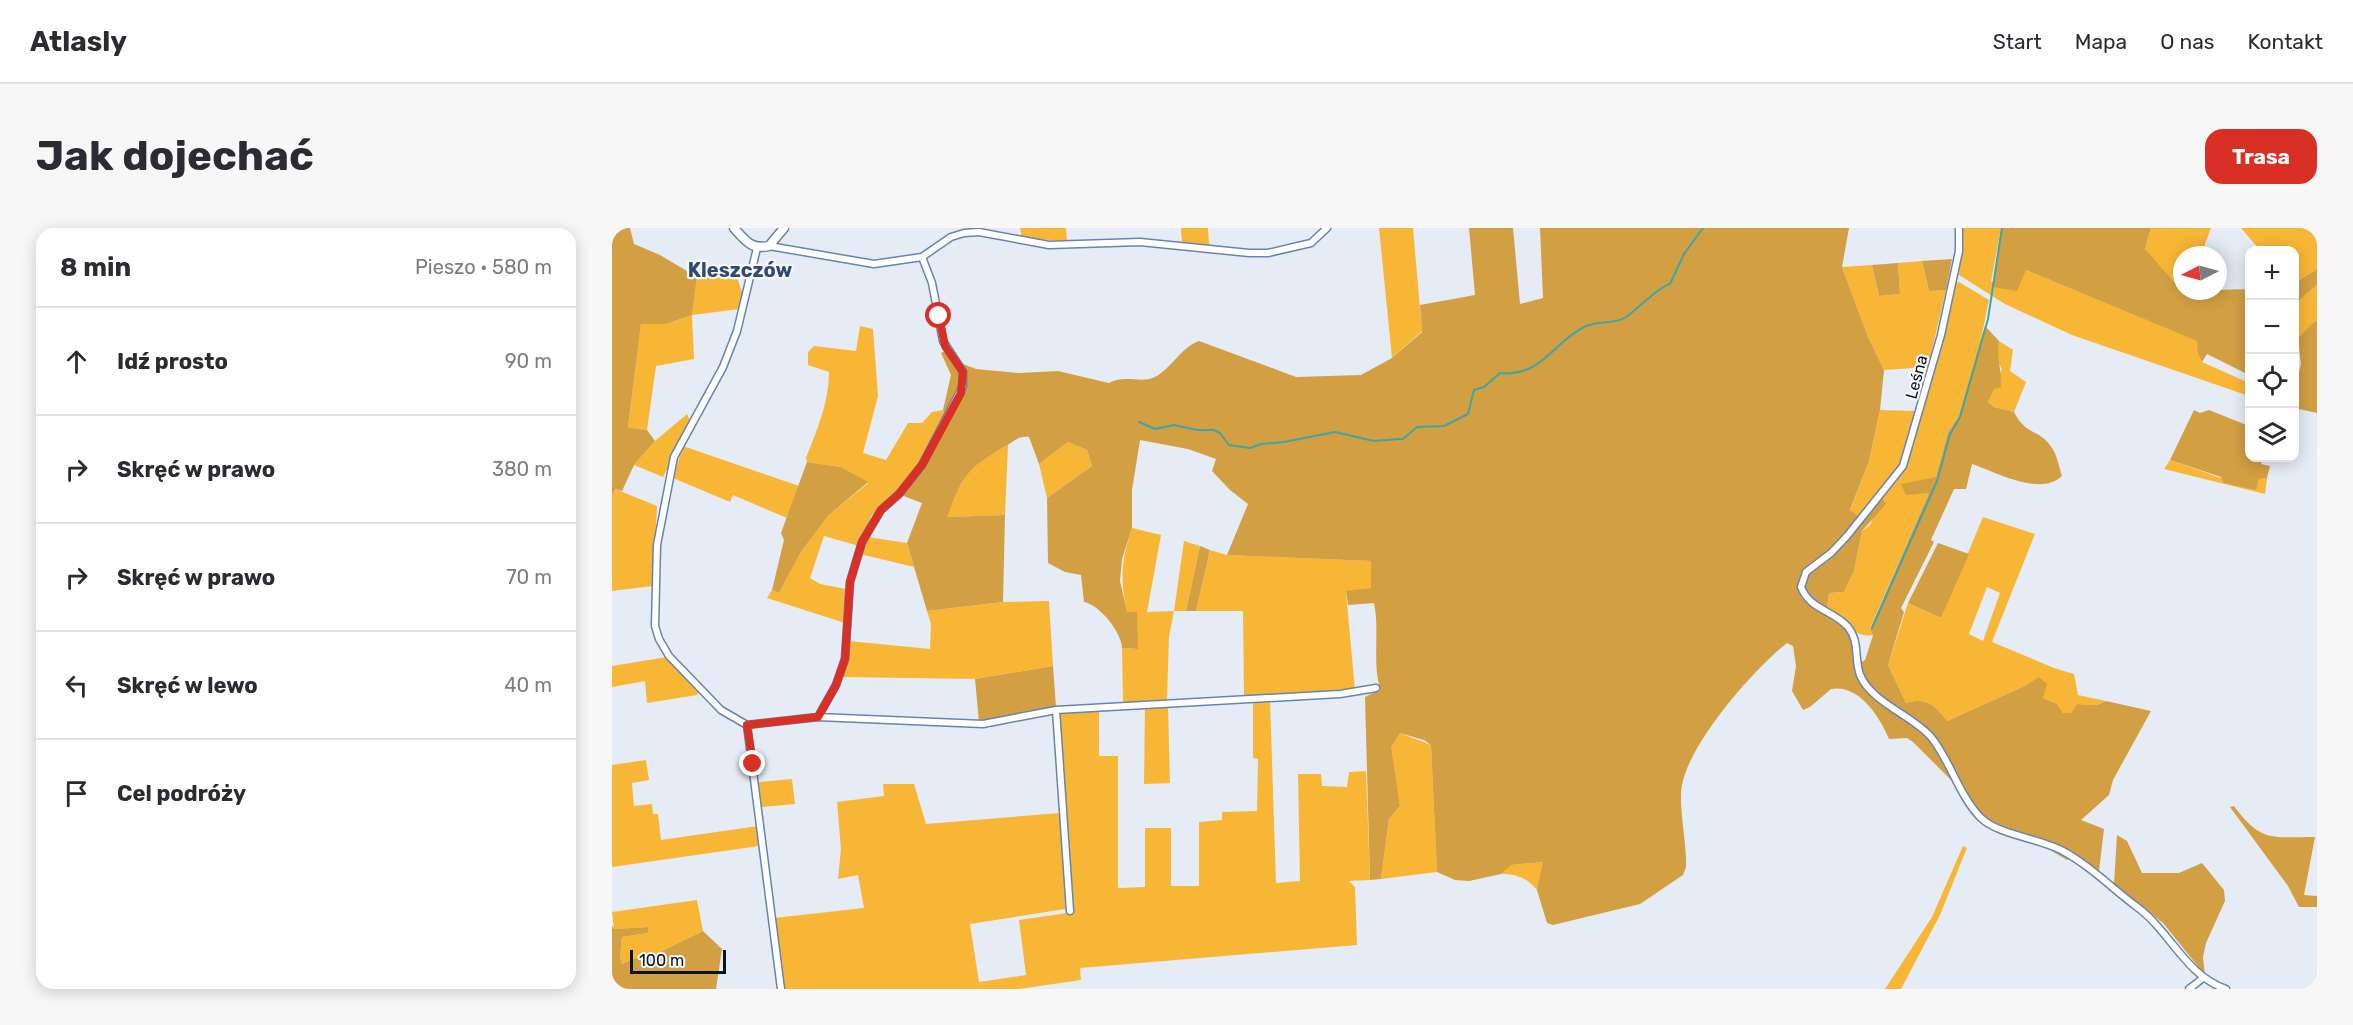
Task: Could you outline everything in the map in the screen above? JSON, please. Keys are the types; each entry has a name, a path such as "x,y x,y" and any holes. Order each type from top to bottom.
{"street":[{"path":"734,228 749,244 757,248 769,246 874,264 922,257 951,237 964,232 999,235 1049,245 1140,242 1249,253 1290,250 1311,243 1327,228"},
{"path":"769,246 784,228"},
{"name":"Leśna","path":"1959,228 1959,251 1941,334 1908,453 1899,472 1831,553 1806,572 1801,587 1809,602 1839,619 1849,628 1856,641 1860,675 1900,715 1932,738 1949,770 1981,818 1998,828 2064,851 2146,914 2203,978"},
{"path":"757,248 737,331 723,368 674,457 657,545 655,626 662,646 721,710 747,725 818,717 983,724 1056,710 1340,694 1376,688"},
{"path":"818,717 836,685 845,659 850,582 862,542 881,510 899,494 922,465 963,386 963,372 943,341 932,283 922,257"},
{"path":"1056,710 1071,911"},
{"path":"747,725 781,989"},
{"path":"2189,989 2203,978 2226,989"}],"shaded area":[{"path":"612,228 630,228 634,244 660,255 697,277 692,315 666,324 641,324 628,428 647,430 655,441 634,465 622,491 615,489 612,495"},
{"path":"1020,228 1066,228 1067,241 1022,238"},
{"path":"1181,228 1208,228 1209,245 1182,243"},
{"path":"1379,228 1413,228 1422,331 1392,358"},
{"path":"1469,228 1513,228 1520,304 1543,298 1540,228 1849,228 1842,267 1868,337 1884,370 1880,410 1869,461 1850,510 1858,516 1833,548 1803,572 1798,582 1798,591 1808,604 1841,623 1849,632 1853,643 1855,666 1865,660 1873,635 1870,629 1929,493 1906,495 1901,484 1936,477 1948,432 1959,416 1985,326 1999,341 2001,381 2001,387 1994,389 1988,402 1994,407 2014,412 2023,425 2047,442 2055,454 2062,476 2053,482 2030,484 1972,464 1966,489 1954,489 1931,540 1934,542 1901,608 1904,612 1888,665 1906,703 1919,701 1930,704 1947,721 2025,686 2039,677 2047,684 2043,698 2057,704 2063,713 2071,713 2077,704 2097,705 2106,701 2151,711 2113,780 2109,795 2081,820 2104,829 2099,871 2075,853 2067,860 2043,846 2016,837 1974,813 1952,781 1913,742 1907,738 1889,739 1874,712 1851,692 1831,689 1810,707 1803,710 1792,691 1796,666 1793,646 1787,643 1741,688 1697,748 1687,768 1681,794 1686,867 1683,875 1640,904 1553,925 1547,923 1537,890 1543,862 1511,865 1501,874 1469,881 1455,880 1437,872 1431,745 1424,740 1400,733 1391,747 1400,806 1389,819 1381,879 1370,880 1365,697 1380,689 1377,668 1376,614 1374,603 1348,605 1346,591 1371,588 1371,561 1227,555 1248,504 1230,490 1212,471 1216,459 1188,449 1140,440 1132,490 1132,528 1122,559 1120,581 1127,612 1137,612 1138,649 1122,648 1118,635 1109,620 1097,608 1084,602 1081,575 1065,572 1048,563 1047,498 1092,466 1087,450 1068,442 1039,464 1029,437 1019,438 981,461 967,475 947,517 1005,515 1003,602 927,611 907,543 922,503 901,495 946,417 943,410 951,375 941,353 950,348 963,364 976,369 1019,373 1058,371 1109,383 1121,379 1144,380 1155,377 1187,348 1199,341 1296,377 1361,375 1392,358 1422,332 1420,305 1475,295"},
{"path":"1962,228 2001,228 1991,282 2026,270 2198,341 2198,354 2202,362 2245,381 2245,395 2072,335 2005,304 1959,275 1956,270"},
{"path":"2001,228 2151,228 2145,249 2173,281 2173,300 2227,300 2227,290 2245,289 2245,373 2207,354 2202,362 2198,354 2197,341 2026,270 2017,291 1992,287"},
{"path":"2151,228 2211,228 2204,246 2173,246 2173,284 2145,249"},
{"path":"2241,228 2317,228 2317,269 2299,280 2299,246 2257,246"},
{"path":"1952,259 1946,290 1929,291 1922,261"},
{"path":"1922,261 1929,291 1946,290 1928,367 1884,370 1868,337 1842,267 1872,265 1879,296 1900,294 1898,263"},
{"path":"1898,263 1900,294 1879,296 1872,265"},
{"path":"733,265 743,295 740,309 692,315 697,277"},
{"path":"2317,269 2317,285 2299,300 2299,280"},
{"path":"1959,282 1989,300 1977,359 1959,416 1948,432 1936,477 1870,628 1873,635 1860,634 1827,609 1829,593 1844,592 1854,571 1862,531 1870,525 1881,497 1897,480 1911,452 1944,334 1955,283"},
{"path":"2317,285 2317,322 2299,337 2299,300"},
{"path":"692,315 694,359 656,366 647,430 628,429 641,324 666,324"},
{"path":"2315,321 2317,322 2317,413 2299,409 2301,364 2299,337"},
{"path":"860,326 873,329 878,396 863,453 886,460 908,423 922,423 932,412 943,410 946,417 923,468 885,508 882,504 871,516 859,546 824,536 810,578 820,584 846,589 845,623 767,598 772,590 779,593 797,558 828,516 868,483 841,467 807,462 806,458 825,405 829,372 808,365 808,352 814,346 856,351"},
{"path":"1999,341 2013,350 2010,371 2026,382 2014,412 1994,407 1988,402 2002,369 1996,358"},
{"path":"1880,410 1916,411 1900,466 1858,516 1850,511 1869,461"},
{"path":"2194,410 2200,413 2209,410 2245,424 2245,462 2262,462 2261,464 2270,466 2267,478 2259,479 2256,490 2224,483 2221,477 2170,460"},
{"path":"687,414 691,423 663,477 634,465 655,441"},
{"path":"1068,442 1087,450 1092,466 1047,498 1039,464"},
{"path":"1008,445 1005,515 946,517 968,474 975,466"},
{"path":"683,446 799,486 787,518 733,495 730,502 673,478"},
{"path":"2170,460 2255,490 2259,479 2267,478 2265,494 2164,469"},
{"path":"807,462 841,467 868,482 828,516 799,555 779,593 772,590 784,540 781,533"},
{"path":"615,489 657,506 653,586 612,591 612,495"},
{"path":"1881,497 1886,504 1862,531 1854,571 1844,592 1829,593 1827,609 1819,605 1808,594 1804,586 1808,575 1832,557"},
{"path":"1983,517 2035,534 1992,642 2074,674 2078,695 2106,701 2097,705 2078,704 2071,713 2063,713 2057,704 2043,698 2039,678 1947,721 1930,704 1919,701 1906,703 1888,665 1908,603 1941,618","holes":["1987,587 2000,593 1983,641 1969,634"]},
{"path":"1132,528 1161,535 1147,612 1174,611 1169,637 1167,700 1123,703 1122,648 1137,649 1137,613 1127,613 1123,590 1124,561"},
{"path":"868,537 907,543 914,567 860,554"},
{"path":"1184,541 1200,546 1186,611 1174,611"},
{"path":"1938,543 1969,554 1941,618 1908,603"},
{"path":"1200,546 1210,550 1196,611 1186,611"},
{"path":"1210,550 1227,555 1371,561 1371,588 1346,592 1355,690 1244,696 1243,611 1196,611"},
{"path":"1049,601 1053,666 975,679 843,677 849,641 930,649 931,624 927,611 1003,602"},
{"path":"667,657 699,690 697,695 647,703 645,681 612,687 612,666"},
{"path":"1053,666 1056,707 979,722 975,679"},
{"path":"1253,700 1270,700 1276,883 1300,881 1298,774 1321,774 1322,786 1347,787 1349,772 1366,771 1370,880 1349,881 1355,887 1357,945 1080,968 1081,980 1019,989 785,989 774,918 864,908 858,875 838,879 841,849 837,802 884,796 883,784 914,784 926,824 1060,813 1068,906 1065,909 970,924 979,982 1026,975 1019,920 1074,912 1059,713 1099,709 1099,756 1118,756 1118,888 1145,887 1145,828 1171,828 1171,886 1199,886 1199,822 1222,820 1222,812 1257,811 1258,759 1253,758"},
{"path":"1145,706 1168,707 1170,783 1144,784"},
{"path":"1400,733 1431,745 1437,872 1381,879 1389,819 1400,806 1390,747"},
{"path":"646,760 649,780 632,783 634,806 652,804 653,814 658,814 661,840 758,826 759,846 612,867 612,765"},
{"path":"792,779 795,804 761,807 759,782"},
{"path":"2234,806 2243,818 2260,832 2278,837 2315,837 2304,895 2317,896 2317,907 2299,907 2288,886 2230,807"},
{"path":"2117,835 2127,841 2142,873 2179,873 2202,863 2224,890 2225,901 2206,943 2203,957 2205,975 2163,923 2114,884"},
{"path":"1963,846 1967,848 1940,915 1901,989 1885,989 1932,917"},
{"path":"1544,862 1537,890 1521,877 1501,874 1510,865"},
{"path":"697,900 703,931 652,956 644,954 622,964 620,959 622,937 648,933 648,927 614,929 612,912"},
{"path":"612,925 614,929 648,927 648,933 622,937 620,958 622,964 644,954 652,956 703,931 722,949 716,989 612,989"}],"waterway":[{"path":"1139,422 1155,429 1174,425 1197,430 1214,430 1220,433 1229,445 1250,448 1261,444 1335,432 1374,441 1403,439 1417,427 1444,426 1468,414 1474,390 1484,387 1500,373 1527,370 1574,333 1591,324 1612,322 1626,317 1670,284 1684,254 1703,228"},
{"path":"1872,628 1937,481 1950,434 1960,417 1988,319 2002,228"}],"district":[{"name":"Kleszczów","path":"740,270"}],"route":[{"path":"753,764 747,725 818,717 831,695 842,673 845,659 850,582 862,542 881,510 910,482 922,465 930,446 961,393 963,372 945,346 939,316"}]}
